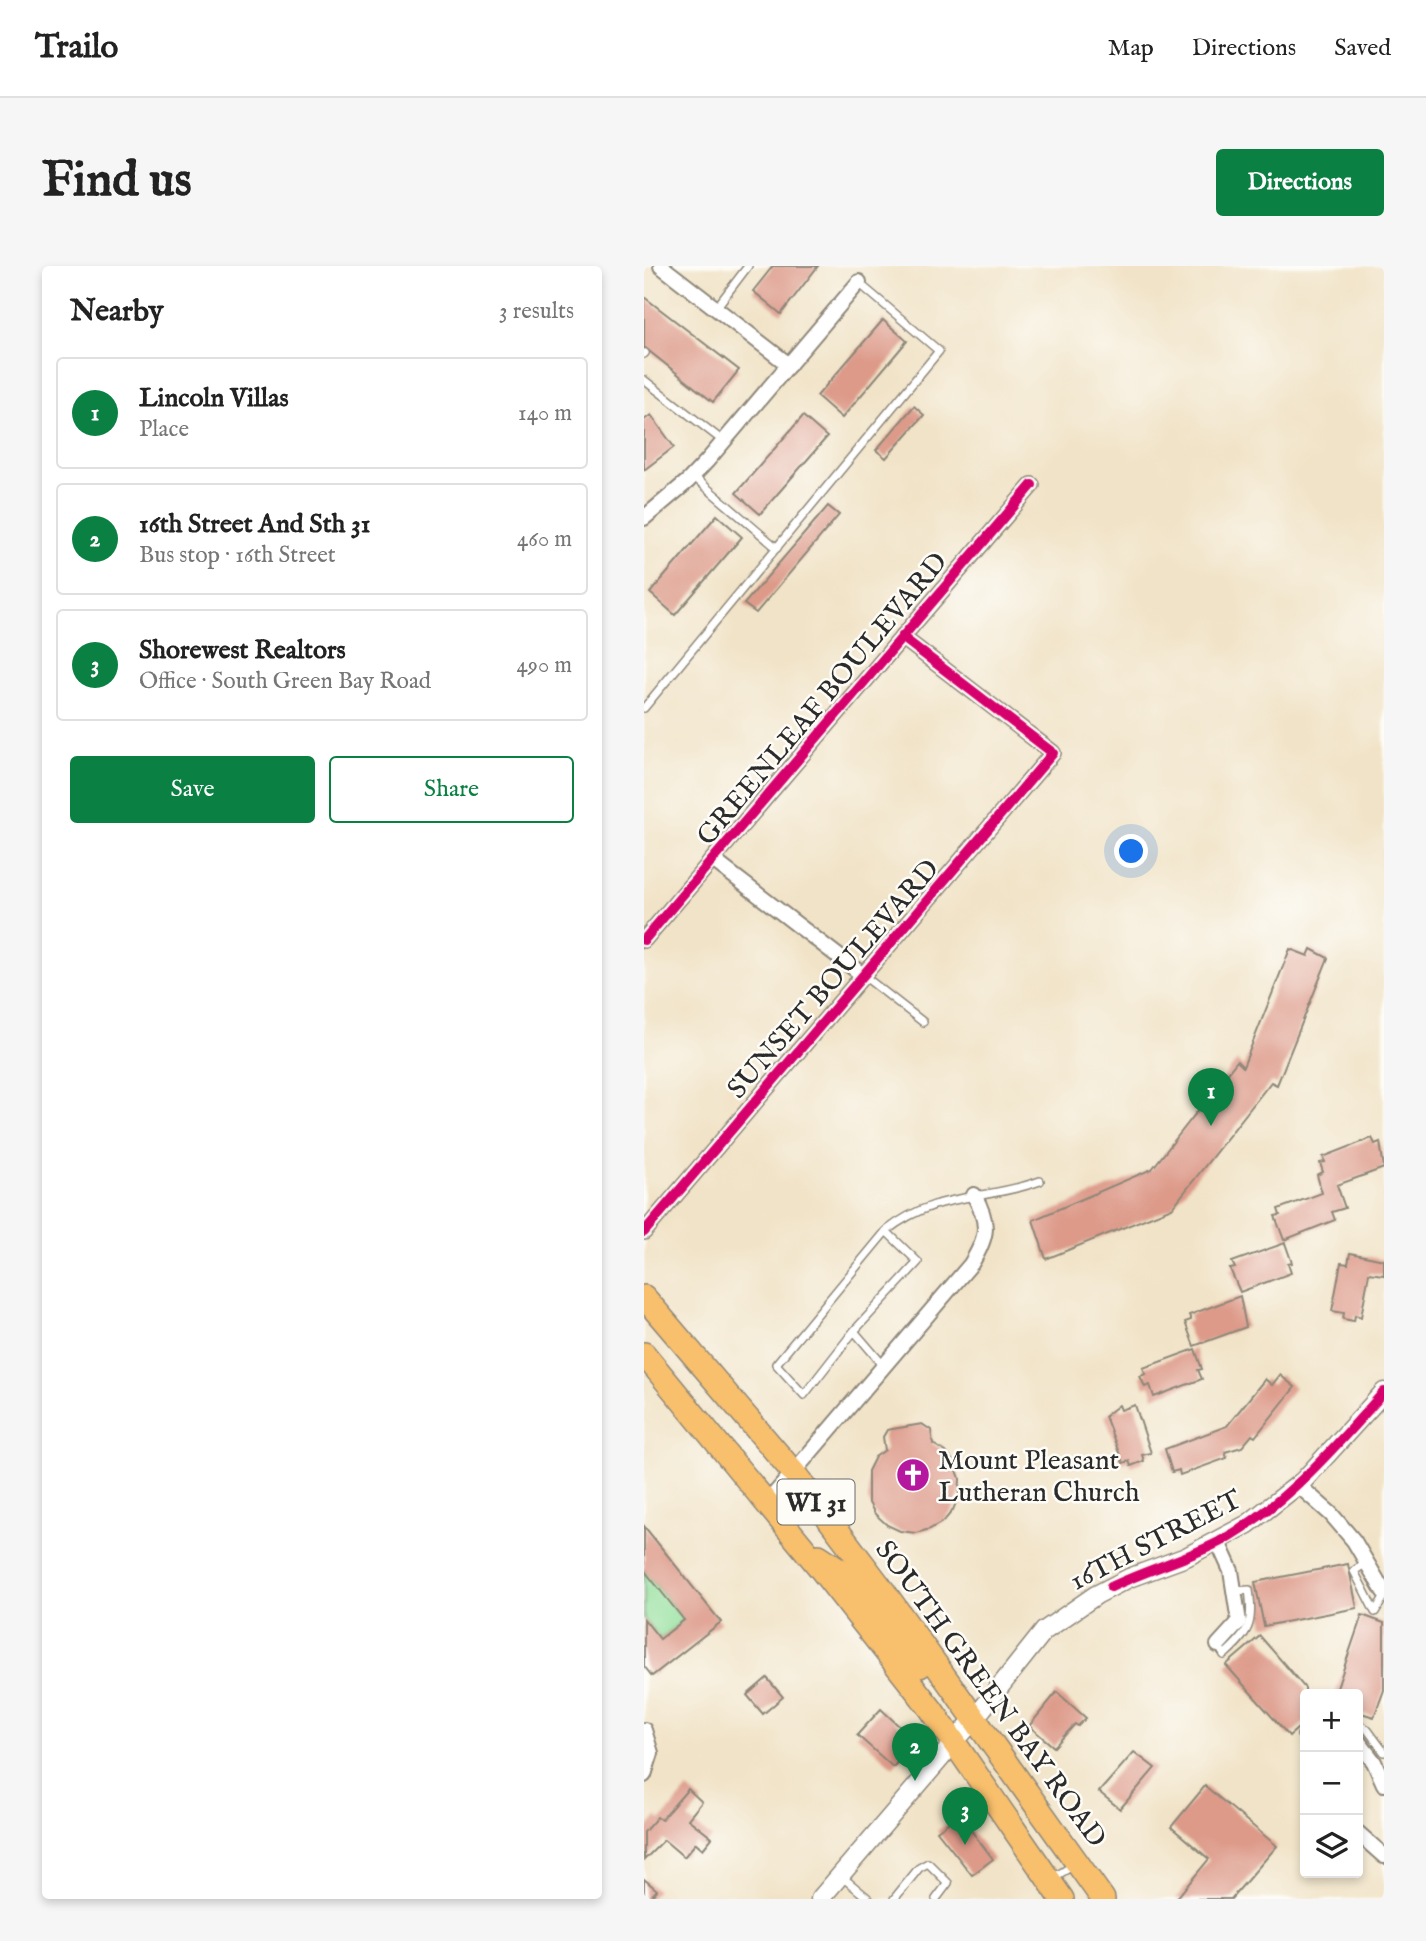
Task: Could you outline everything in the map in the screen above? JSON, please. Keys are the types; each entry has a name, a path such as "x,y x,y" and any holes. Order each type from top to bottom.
{"main road":[{"name":"SOUTH GREEN BAY ROAD","path":"644,1297 794,1473 975,1718 1103,1899"},
{"name":"WI 31","path":"644,1354 800,1543 954,1743 1056,1890"},
{"path":"800,1543 848,1575 947,1700 975,1718"},
{"path":"954,1743 965,1742 983,1753 1027,1818 1059,1851 1077,1863"}],"street":[{"path":"661,266 789,365"},
{"path":"644,518 693,476 859,282"},
{"name":"GREENLEAF BOULEVARD","path":"644,940 1031,485"},
{"name":"SUNSET BOULEVARD","path":"644,1232 1053,753 902,637"},
{"path":"713,860 864,976"},
{"path":"767,1503 971,1264 984,1244 984,1214 974,1195"},
{"name":"16TH STREET","path":"820,1899 975,1718 1035,1640 1067,1613 1129,1578 1218,1542 1248,1524 1298,1485 1384,1392"},
{"path":"1298,1485 1331,1514 1354,1541 1384,1594"},
{"path":"1218,1542 1231,1571 1239,1622 1219,1645"},
{"path":"644,1730 650,1746 649,1763 644,1775"},
{"path":"1363,1747 1380,1767 1384,1784"},
{"path":"1363,1837 1384,1856"}],"lane":[{"path":"716,308 748,266"},
{"path":"644,708 939,351 859,282"},
{"path":"644,380 724,441"},
{"path":"693,476 777,548"},
{"path":"864,976 923,1022"},
{"path":"886,1231 918,1262 854,1331 804,1395 776,1364 886,1231 909,1213 1040,1181"},
{"path":"854,1331 885,1366"},
{"path":"1366,1563 1354,1571 1375,1612 1384,1594"},
{"path":"1363,1726 1384,1752"},
{"path":"894,1899 919,1868 928,1863 948,1883 936,1899"},
{"path":"1056,1890 1077,1863"},
{"path":"841,1876 869,1899"}],"green space":[{"path":"644,1570 684,1620 660,1639 644,1619"}],"building":[{"path":"773,266 818,266 781,314 753,291"},
{"path":"644,297 739,370 713,402 644,347"},
{"path":"883,320 907,341 842,418 817,396"},
{"path":"914,406 924,415 886,458 876,450"},
{"path":"651,415 674,447 644,470 644,420"},
{"path":"803,416 827,437 760,514 736,493"},
{"path":"828,506 839,515 756,613 744,604"},
{"path":"717,515 742,537 675,615 650,593"},
{"path":"1290,949 1308,956 1311,949 1328,958 1277,1085 1271,1082 1172,1208 1046,1259 1033,1220 1152,1169 1237,1061 1243,1067"},
{"path":"1372,1138 1375,1144 1380,1142 1384,1168 1337,1185 1345,1208 1332,1212 1335,1220 1284,1240 1275,1216 1280,1215 1278,1209 1322,1193 1317,1175 1323,1172 1320,1163 1325,1162 1323,1157"},
{"path":"1285,1243 1292,1263 1288,1264 1291,1273 1240,1292 1230,1269 1235,1268 1232,1262"},
{"path":"1350,1253 1384,1260 1384,1275 1369,1273 1361,1317 1355,1315 1354,1321 1343,1319 1344,1313 1332,1311 1341,1263 1348,1264"},
{"path":"1240,1296 1246,1327 1194,1346 1185,1322 1191,1320 1189,1315"},
{"path":"1195,1349 1202,1369 1198,1370 1202,1379 1154,1397 1150,1385 1145,1387 1140,1376 1146,1374 1143,1368"},
{"path":"1280,1375 1295,1387 1255,1437 1252,1435 1242,1447 1225,1452 1227,1458 1180,1475 1179,1470 1172,1472 1165,1449 1227,1426 1265,1379 1272,1385"},
{"path":"1119,1405 1121,1410 1135,1405 1151,1453 1142,1455 1144,1461 1131,1466 1129,1461 1123,1463 1105,1416"},
{"name":"Mount Pleasant Lutheran Church","path":"922,1424 931,1430 933,1444 946,1452 955,1464 960,1479 959,1495 953,1510 944,1521 916,1533 900,1531 887,1525 875,1514 868,1501 868,1471 875,1457 885,1450 883,1437 887,1430"},
{"path":"644,1526 721,1622 652,1676 644,1666 644,1619 660,1639 684,1620 644,1570"},
{"path":"1348,1564 1357,1608 1264,1626 1255,1582"},
{"path":"1362,1615 1384,1623 1384,1690 1374,1717 1363,1714 1363,1689 1337,1689"},
{"path":"1260,1636 1305,1688 1300,1689 1300,1726 1289,1736 1226,1665"},
{"path":"767,1678 783,1697 763,1714 747,1695"},
{"path":"1057,1692 1086,1718 1078,1726 1075,1724 1054,1747 1029,1726"},
{"path":"881,1709 916,1742 893,1767 857,1735"},
{"path":"1134,1752 1155,1768 1120,1809 1099,1792"},
{"path":"1205,1786 1277,1846 1231,1899 1176,1899 1209,1859 1171,1827"},
{"path":"688,1789 702,1802 688,1819 712,1838 703,1849 696,1843 684,1857 664,1840 644,1860 644,1832 657,1817 661,1820"},
{"path":"959,1815 993,1859 972,1875 937,1831"},
{"path":"644,1879 657,1890 649,1899 644,1899"}],"cycle path":[{"path":"644,940 1032,485"},
{"path":"644,1232 1053,753 902,637"},
{"path":"1111,1587 1219,1542 1266,1511 1308,1474 1384,1392"}],"place":[{"name":"Lincoln Villas","path":"1211,1126"},
{"name":"Mount Pleasant Lutheran Church","path":"913,1475"},
{"name":"16th Street And Sth 31","path":"915,1781"},
{"name":"Shorewest Realtors","path":"965,1845"}]}
